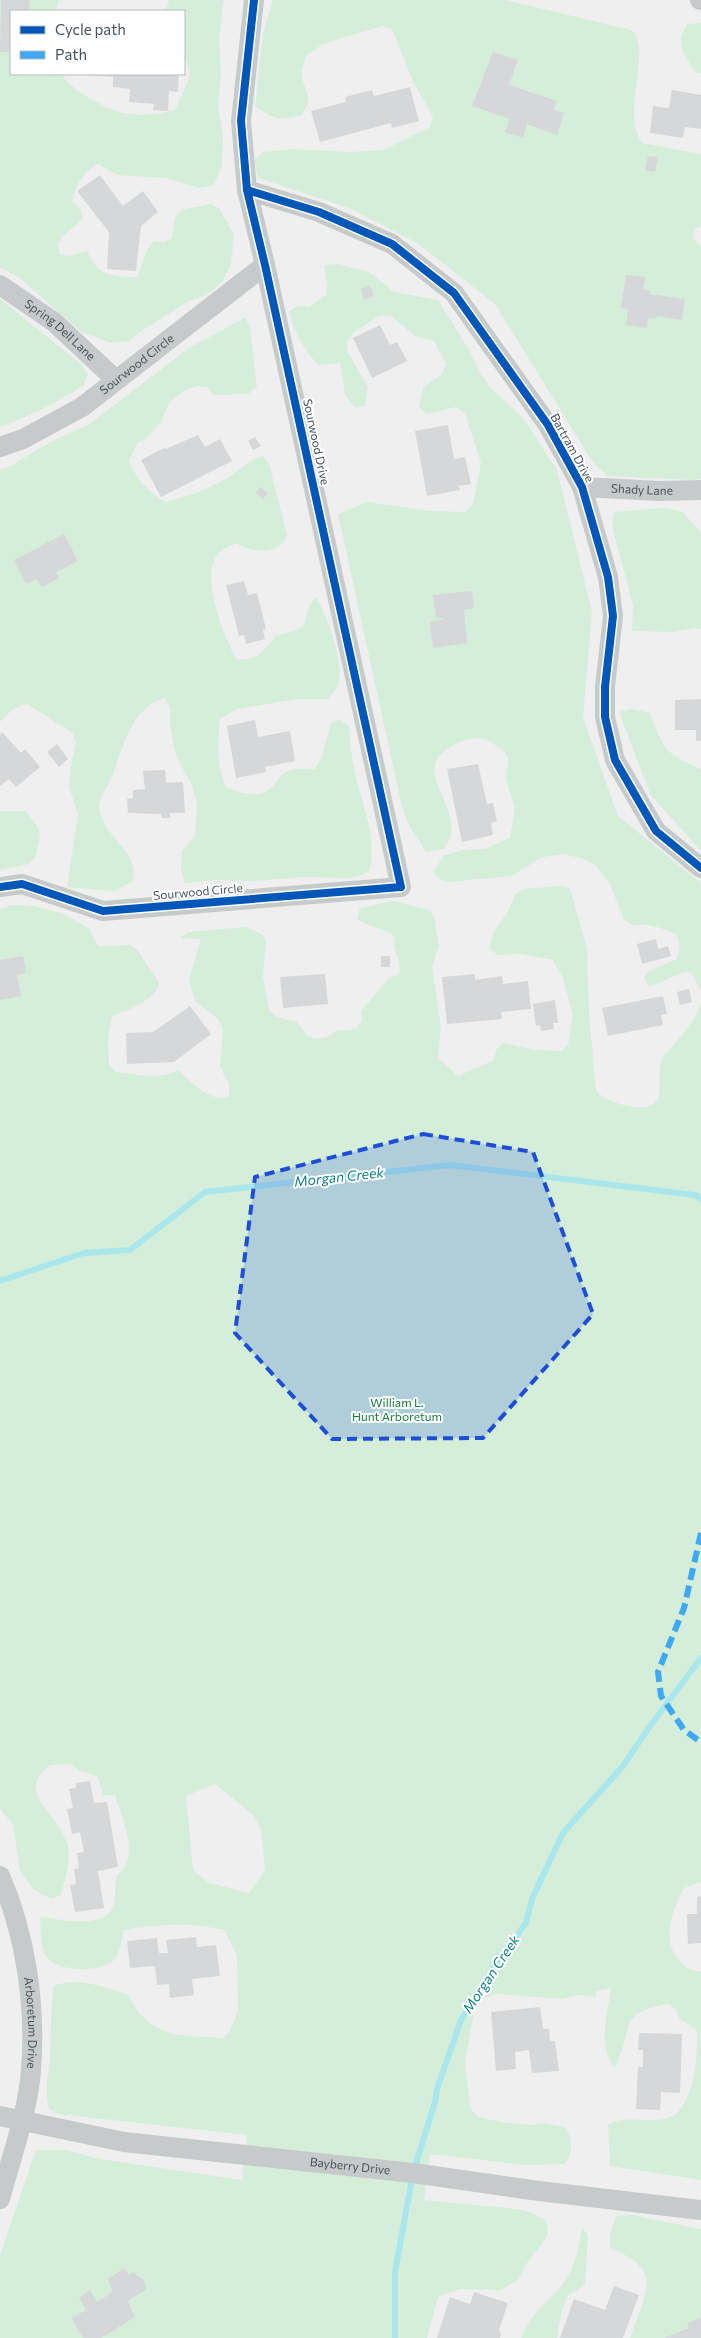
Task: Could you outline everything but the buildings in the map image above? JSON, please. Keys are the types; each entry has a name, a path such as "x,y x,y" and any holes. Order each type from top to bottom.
{"street":[{"name":"Sourwood Drive","path":"254,0 241,121 246,190 265,265 402,887"},
{"name":"Bartram Drive","path":"246,190 319,212 392,244 454,294 548,425 582,487 608,577 614,616 606,687 605,717 615,760 656,831 701,868"},
{"name":"Sourwood Circle","path":"0,447 24,439 82,407 115,379 265,265"},
{"name":"Spring Dell Lane","path":"0,285 54,322 115,379"},
{"name":"Shady Lane","path":"582,487 659,491 701,490"},
{"name":"Sourwood Circle","path":"0,887 22,884 103,911 402,887"},
{"name":"Arboretum Drive","path":"0,1876 21,1938 29,1985 31,2070 21,2121 0,2199"},
{"name":"Bayberry Drive","path":"0,2116 124,2142 384,2169 539,2191 701,2210"}],"highlighted area":[{"path":"423,1134 533,1152 593,1314 483,1438 332,1439 235,1333 255,1177"}],"green space":[{"path":"0,0 59,0 56,10 10,10 10,75 63,75 71,85 94,101 116,111 138,115 175,110 188,82 190,72 185,59 185,10 162,10 167,7 169,0 224,0 219,38 221,74 218,107 223,136 222,166 214,185 199,188 166,178 117,175 99,164 89,170 78,185 73,196 72,201 81,209 83,219 63,236 58,244 60,254 68,256 87,251 96,266 106,273 136,278 145,255 154,241 164,242 172,238 175,217 182,210 211,204 219,208 234,235 231,265 222,282 207,295 187,302 129,341 110,343 80,331 21,279 0,267"},
{"path":"273,0 505,0 632,30 638,40 639,53 634,115 636,130 642,143 701,154 701,225 695,229 692,238 701,246 701,479 607,476 592,461 495,304 417,243 349,208 258,178 254,160 264,152 291,149 350,152 383,150 430,127 433,117 412,79 392,29 382,26 323,44 306,56 302,74 308,99 302,115 277,118 272,117 255,106 263,34"},
{"path":"701,23 701,73 695,72 684,54 681,37 687,24"},
{"path":"337,264 369,272 394,292 438,300 468,348 482,376 491,388 524,419 557,470 592,612 583,717 618,816 701,883 701,991 691,972 685,972 649,986 644,978 649,971 677,959 680,947 677,935 661,928 645,925 634,926 624,920 610,884 596,866 587,860 564,854 543,857 511,876 450,882 440,880 433,872 444,855 463,850 485,849 510,838 514,811 506,777 508,758 502,750 488,740 478,738 457,743 444,752 436,762 434,771 436,781 449,814 451,825 450,837 444,849 426,852 410,827 402,807 338,514 368,502 430,511 465,512 473,504 481,463 465,413 456,407 427,414 419,407 423,388 442,374 446,364 434,341 415,336 391,316 379,316 353,333 347,342 348,352 368,387 365,406 355,408 345,395 340,363 318,365 308,353 296,333 289,311 298,306 309,307 326,295 327,285 324,265"},
{"path":"0,299 81,364 88,374 84,385 74,392 43,409 0,427"},
{"path":"245,318 250,326 257,387 248,394 213,395 207,387 197,386 185,390 170,402 161,422 147,438 138,443 129,461 144,484 153,494 165,502 212,486 232,475 249,462 263,456 269,464 287,535 279,547 265,551 249,549 236,543 219,553 213,563 211,575 212,590 220,622 236,659 249,659 264,650 276,635 290,632 303,626 310,605 316,597 333,638 339,662 339,681 328,699 297,699 237,709 220,719 218,745 223,779 226,787 255,794 266,791 273,786 287,771 315,769 322,756 331,723 340,719 349,726 354,768 368,819 372,845 369,871 359,876 348,878 304,877 185,883 181,871 182,851 195,836 197,804 192,786 176,756 170,726 170,707 164,698 144,710 130,729 99,808 104,823 132,863 134,872 132,882 114,891 67,887 78,814 69,787 76,743 73,733 27,704 13,709 0,722 0,470 12,465 50,442 88,425 189,348"},
{"path":"664,508 683,512 701,533 701,629 694,628 673,632 632,631 633,606 614,533 612,523 614,512"},
{"path":"631,709 650,713 667,749 679,759 701,769 701,851 650,794 619,712"},
{"path":"0,811 26,811 38,827 40,836 36,856 29,864 0,870"},
{"name":"William L. Hunt Arboretum","path":"560,886 570,888 587,949 589,1012 596,1091 601,1095 609,1100 628,1106 646,1107 653,1104 658,1098 659,1093 662,1059 693,1021 701,1003 701,1882 684,1888 679,1897 672,1917 670,1938 676,1956 683,1964 692,1970 701,1971 701,2180 610,2166 608,2125 624,2120 656,2120 671,2117 682,2107 687,2098 696,2064 697,2031 679,2018 676,2009 668,2004 639,2013 629,2026 620,2055 614,2067 606,2050 605,2040 606,2018 611,1988 596,1991 596,1997 579,1995 563,1999 496,1994 476,2001 465,2062 470,2108 478,2117 501,2122 531,2125 542,2123 565,2127 571,2141 570,2156 565,2164 525,2165 430,2154 424,2200 517,2209 530,2212 544,2219 548,2227 547,2237 527,2263 518,2280 501,2290 460,2289 438,2297 427,2338 0,2338 0,2255 36,2150 66,2150 100,2159 242,2180 247,2135 57,2114 49,2109 47,2087 53,1986 62,1983 81,1982 127,1994 136,2009 156,2027 179,2035 223,2038 230,2031 238,2010 237,1955 224,1930 199,1926 162,1925 124,1930 117,1956 109,1964 101,1967 82,1969 54,1963 45,1955 41,1939 40,1917 69,1921 91,1921 100,1919 108,1914 113,1907 116,1876 124,1868 128,1859 129,1849 125,1826 115,1795 103,1795 98,1777 79,1770 71,1764 50,1765 40,1775 36,1785 37,1795 63,1834 69,1852 67,1871 61,1895 51,1899 34,1890 20,1871 13,1825 0,1808 0,909 12,905 35,906 64,914 90,929 98,946 130,945 138,951 159,983 156,990 146,1000 112,1017 108,1037 109,1065 116,1072 148,1076 164,1075 178,1070 201,1090 214,1097 221,1098 229,1097 229,1085 220,1067 223,1028 218,1019 195,1001 189,980 201,939 180,938 188,932 245,927 262,934 266,942 263,976 269,1010 276,1017 297,1022 307,1036 316,1039 327,1037 335,1031 356,1029 362,1021 361,1011 388,979 399,974 400,969 394,942 395,937 386,931 357,919 360,908 394,901 429,910 434,917 439,947 432,966 441,1028 438,1058 458,1076 494,1060 496,1050 503,1043 536,1050 561,1051 568,1045 573,1015 563,978 553,960 522,954 498,955 490,950 496,928 509,909 514,895 523,889","holes":["215,1784 253,1815 261,1829 265,1870 249,1893 209,1883 193,1870 186,1796"]},
{"path":"631,2215 701,2229 701,2338 630,2338 645,2295 646,2279 644,2272 638,2264 610,2247 610,2235 616,2216"},
{"path":"582,2228 588,2235 585,2285 568,2295 561,2314 557,2338 521,2338 533,2316 559,2289 568,2276 577,2252"}],"waterway":[{"name":"Morgan Creek","path":"0,1281 84,1253 130,1250 205,1192 450,1165 695,1195 701,1199"},
{"name":"Morgan Creek","path":"395,2338 395,2272 413,2173 435,2102 437,2089 461,2020 495,1965 526,1923 532,1899 563,1833 623,1766 650,1726 701,1658"}],"marked path":[{"path":"701,1533 684,1608 658,1672 661,1696 684,1730 701,1742"}],"cycle path":[{"path":"0,887 22,884 103,911 401,887 247,190 241,121 254,0"},
{"path":"247,190 319,212 392,244 454,293 548,425 582,487 608,577 613,616 605,687 605,717 615,760 656,831 701,868"}]}
